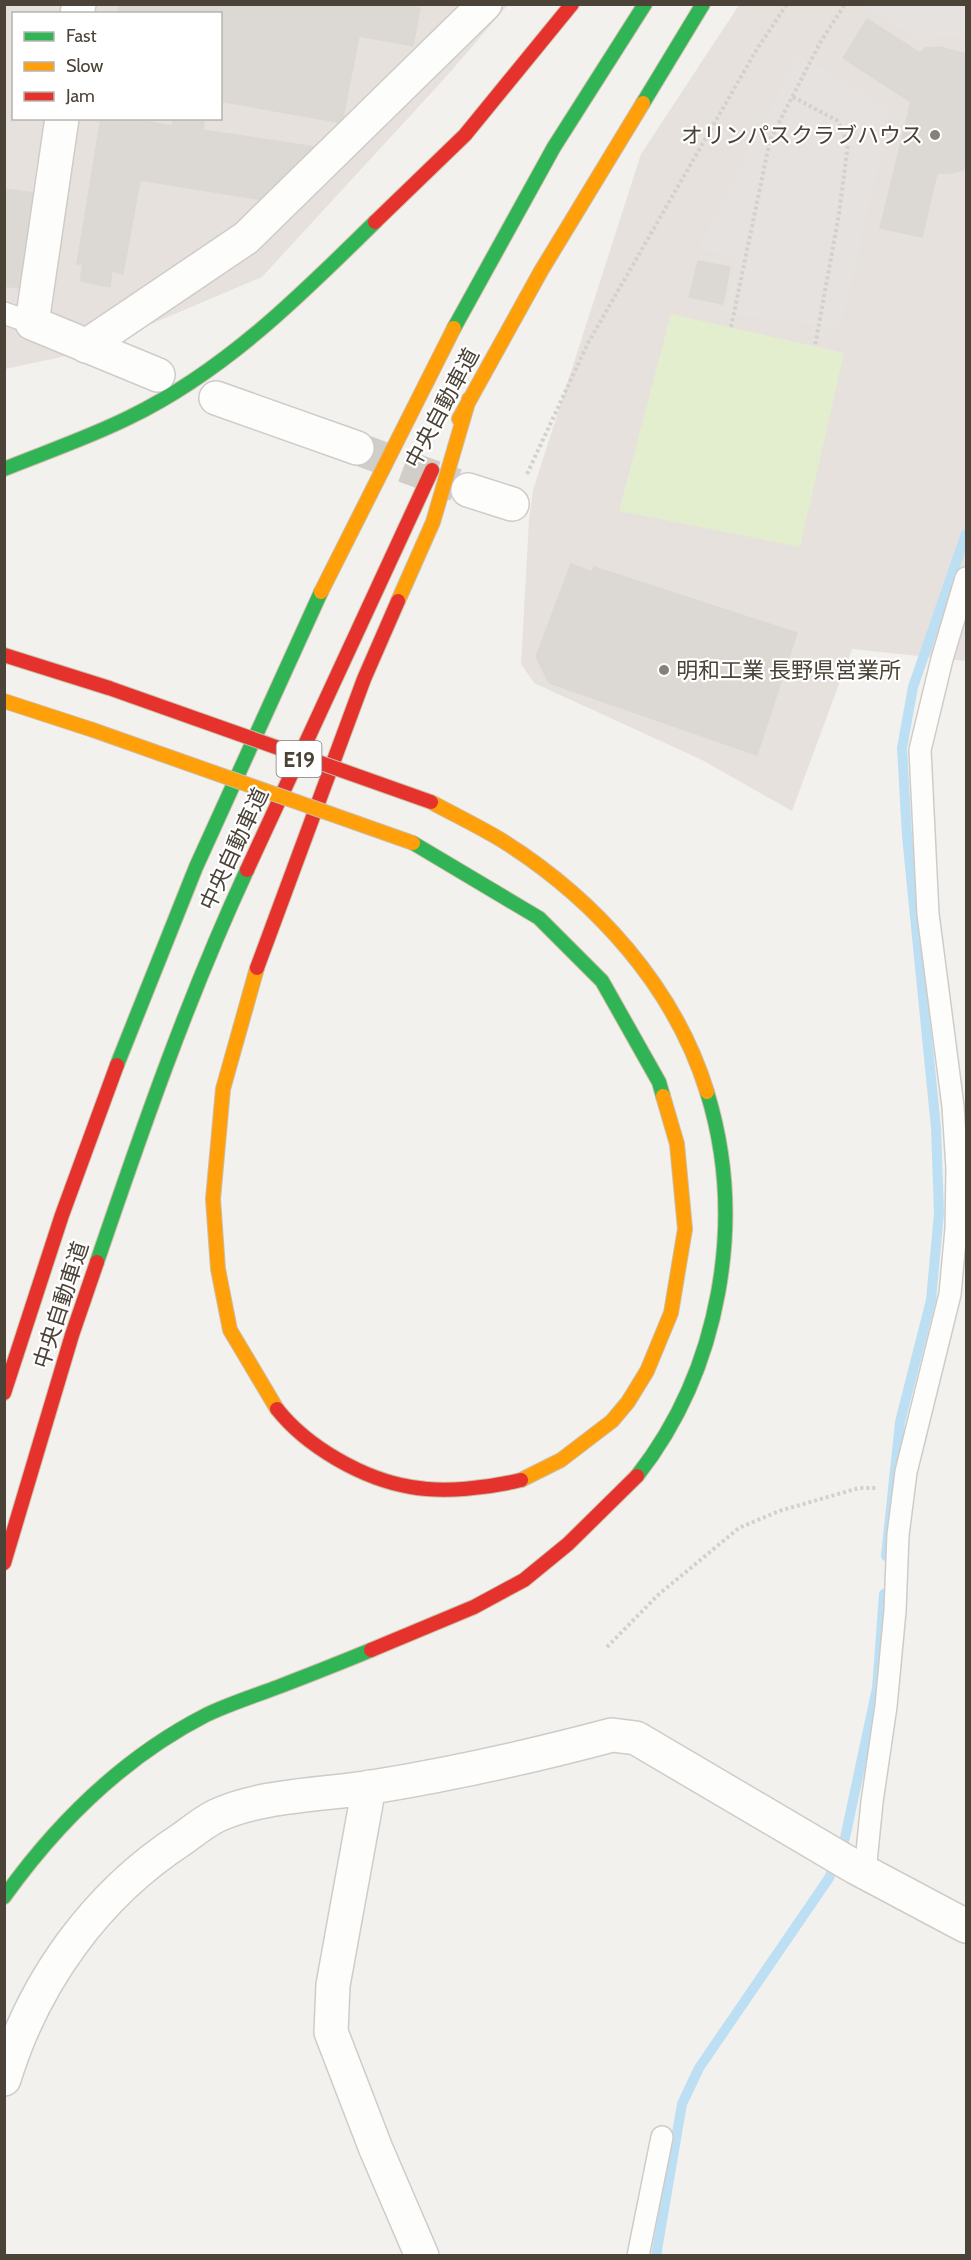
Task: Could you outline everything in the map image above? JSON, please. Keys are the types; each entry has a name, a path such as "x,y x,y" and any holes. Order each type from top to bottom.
{"highway":[{"path":"4,470 131,417 216,365 293,302 465,135 572,4"},
{"name":"中央自動車道","path":"4,1393 29,1311 102,1103 184,892 307,619 428,376 556,144 645,4"},
{"name":"中央自動車道","path":"4,1563 72,1335 139,1140 223,922 422,489 469,399 547,261 703,4"},
{"path":"4,701 93,730 413,843 539,918 602,981 659,1082 677,1144 685,1229 671,1313 647,1371 628,1402 612,1421 561,1460 528,1478 486,1488 443,1490 401,1484 348,1467 290,1425 268,1397 230,1330 218,1269 213,1199 223,1089 253,979 364,679 433,522 469,399"},
{"path":"4,655 109,688 431,802 513,847 588,904 636,956 678,1016 703,1074 720,1132 725,1191 725,1242 716,1312 695,1377 680,1410 655,1452 635,1478 561,1551 503,1593 199,1718 111,1778 74,1812 15,1881 4,1898"}],"street":[{"path":"86,346 246,238 485,4"},
{"path":"62,120 18,318 158,375"},
{"path":"216,398 357,448"},
{"path":"468,490 512,504"},
{"path":"4,2079 13,2052 53,1969 102,1905 153,1858 216,1816 273,1800 461,1772 612,1735 636,1738 860,1869 966,1926"},
{"path":"369,1787 333,1985 331,2032 376,2149 422,2256"}],"lane":[{"path":"860,1869 886,1706 895,1611 898,1535 906,1472 950,1294 956,1229 957,1168 953,1106 928,914 920,750 942,659 966,578"},
{"path":"638,2256 662,2137"}],"path":[{"path":"512,504 588,343 757,49 787,4"},
{"path":"731,327 770,141 821,41 845,4"},
{"path":"793,97 838,122 848,144 839,214 815,346"},
{"path":"607,1647 658,1595 739,1528 779,1511 860,1488 878,1488"}],"shaded area":[{"path":"4,5 508,5 445,78 262,277 85,352 5,369"},
{"path":"739,5 966,5 966,661 852,649 792,811 702,760 534,683 521,664 529,520 533,490 641,154"},
{"path":"862,5 966,5 966,36 917,39"},
{"path":"797,54 891,110 841,329 724,313 736,258 698,250"}],"green space":[{"path":"671,314 844,353 800,547 619,511"}],"building":[{"path":"120,4 401,4 420,8 413,46 359,36 342,123 222,101 222,12 118,12"},
{"name":"オリンパスクラブハウス","path":"867,19 920,53 925,48 940,47 966,54 966,169 952,173 937,173 922,237 880,228 911,102 843,58"},
{"path":"101,120 138,120 172,126 174,120 192,120 204,122 203,130 315,147 264,200 140,180 123,274 112,271 110,287 80,281 83,264 77,264"},
{"path":"4,189 41,194 28,289 4,286"},
{"path":"698,261 730,267 723,304 689,297"},
{"name":"明和工業 長野県営業所","path":"571,564 592,572 594,567 797,633 757,755 549,683 536,657"}],"waterway":[{"path":"886,1556 900,1422 931,1300 939,1213 936,1128 907,836 902,748 913,687 966,534"},
{"path":"656,2256 682,2104 699,2068 829,1878 845,1838 877,1688 884,1594"}],"tunnel":[{"path":"358,449 456,485"}],"traffic: fast":[{"path":"454,328 554,147 645,4"},
{"path":"643,103 703,4"},
{"path":"4,469 84,438 130,417 198,377 230,354 290,304 375,222"},
{"path":"117,1065 196,867 321,592"},
{"path":"413,843 539,918 602,981 659,1082 663,1096"},
{"path":"97,1262 185,1015 247,870"},
{"path":"637,1476 665,1434 689,1389 706,1342 718,1293 724,1242 725,1192 719,1141 707,1092"},
{"path":"4,1897 46,1843 70,1818 94,1794 147,1751 206,1715 371,1650"}],"traffic: slow":[{"path":"459,419 541,271 643,103"},
{"path":"321,592 454,328"},
{"path":"398,601 433,522 469,399"},
{"path":"4,701 93,730"},
{"path":"93,730 413,843"},
{"path":"431,802 503,841 537,864 600,918 628,949 653,982 675,1017 693,1053 707,1092"},
{"path":"257,968 223,1089 213,1199 218,1269 230,1330 277,1409"},
{"path":"521,1480 561,1460 612,1421 628,1402 647,1371 671,1313 685,1229 677,1144 663,1096"}],"traffic: jam":[{"path":"375,222 465,135 572,4"},
{"path":"247,870 432,470"},
{"path":"257,968 364,679 398,601"},
{"path":"4,655 109,688"},
{"path":"109,688 431,802"},
{"path":"4,1393 62,1215 117,1065"},
{"path":"4,1563 72,1335 97,1262"},
{"path":"277,1409 304,1436 337,1459 355,1469 393,1483 424,1489 452,1490 521,1480"},
{"path":"371,1650 474,1607 524,1580 568,1544 637,1476"}],"place":[{"name":"オリンパスクラブハウス","path":"935,135"},
{"name":"明和工業 長野県営業所","path":"664,670"}]}
